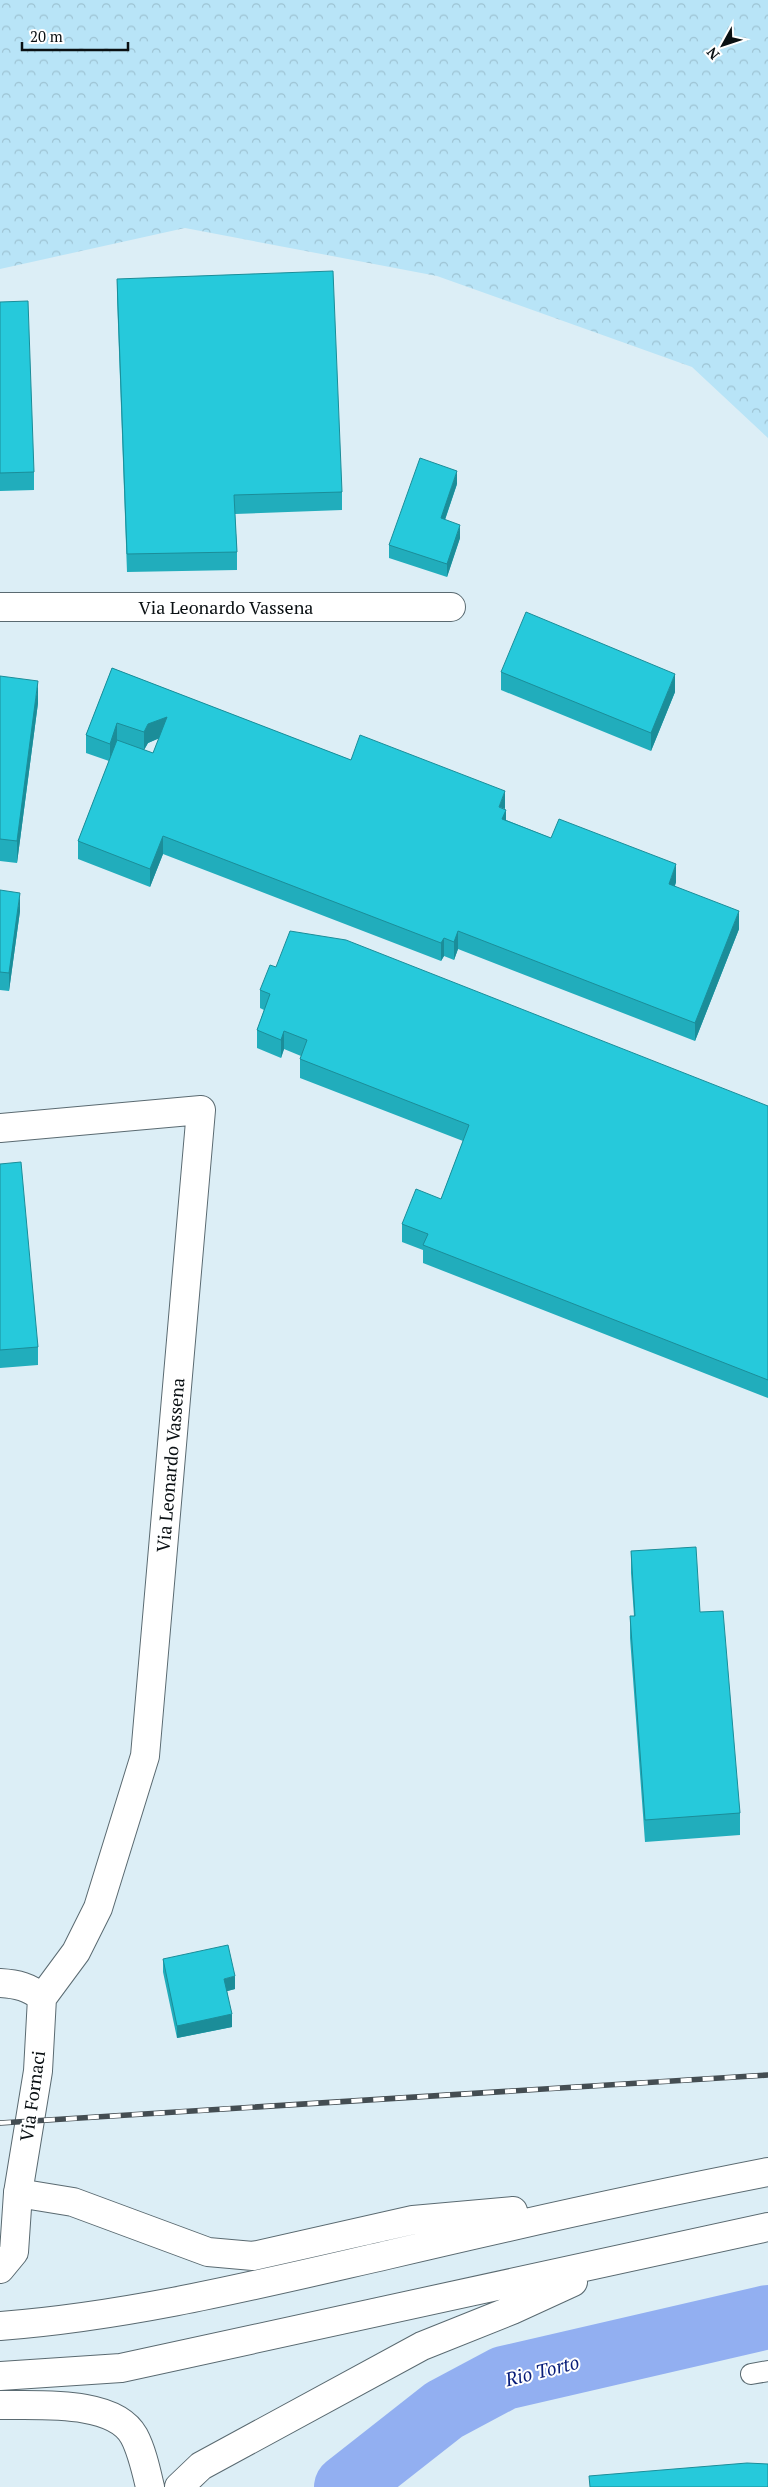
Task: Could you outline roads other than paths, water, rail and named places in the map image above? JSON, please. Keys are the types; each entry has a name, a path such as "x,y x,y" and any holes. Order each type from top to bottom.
{"main road":[{"name":"Via Leonardo Vassena","path":"0,607 451,608"},
{"name":"Via Leonardo Vassena","path":"0,1128 201,1110 145,1756 98,1908 76,1952 42,1998"},
{"path":"0,1983 14,1984 33,1991 42,1998"},
{"path":"0,1989 30,2000 42,1998"},
{"name":"Via Fornaci","path":"0,2269 14,2252 18,2193 38,2071 42,1998"},
{"path":"0,2326 46,2322 229,2291 619,2201 768,2172"},
{"path":"18,2193 73,2202 208,2252 253,2256 413,2220 619,2201"},
{"path":"0,2376 121,2368 768,2227"},
{"path":"179,2487 201,2466 422,2346 512,2310 623,2259"},
{"path":"0,2405 81,2408 113,2416 133,2434 150,2487"}],"waterway":[{"name":"Rio Torto","path":"346,2487 444,2410 504,2378 768,2317"}],"railway":[{"path":"0,2123 768,2075"}]}
